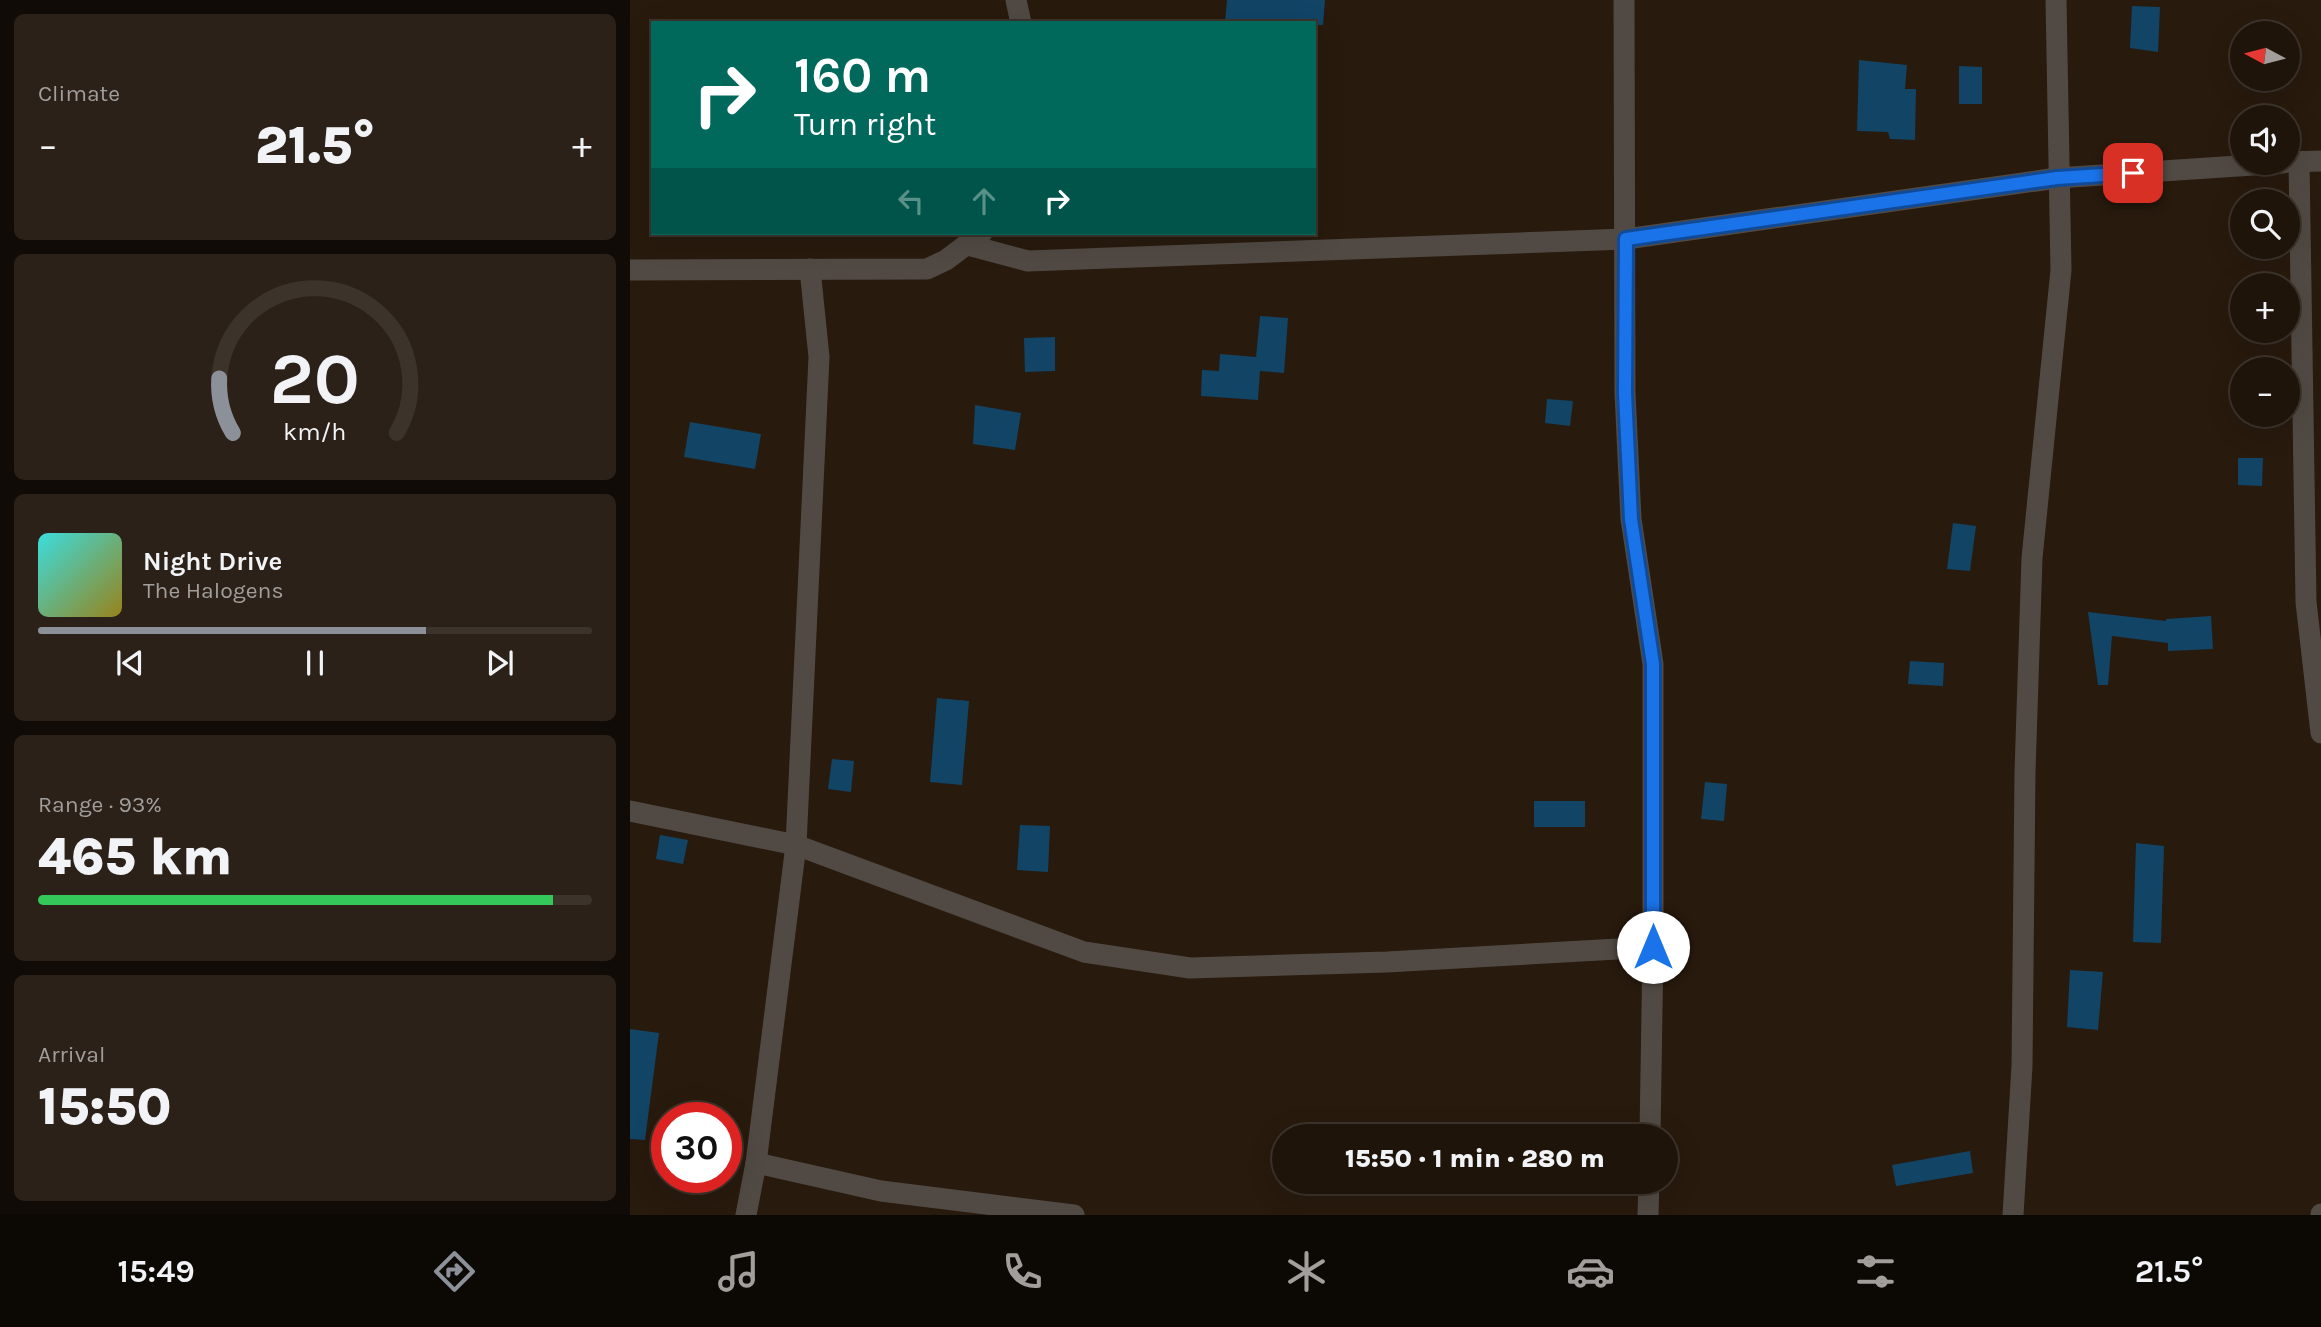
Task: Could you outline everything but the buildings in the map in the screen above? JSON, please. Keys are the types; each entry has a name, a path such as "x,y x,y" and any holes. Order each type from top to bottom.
{"street":[{"path":"1016,0 1021,21"},
{"path":"1624,0 1625,393 1631,519 1653,664 1650,1124"},
{"path":"2012,1215 2022,1066 2025,772 2032,558 2061,270 2057,178 2056,0"},
{"path":"2300,162 2321,161"},
{"path":"630,270 927,269 946,260 975,239 1028,261 1626,239 2057,178 2230,166"},
{"path":"2290,175 2305,602 2321,733"},
{"path":"746,1215 756,1163 796,845 819,357 810,269"},
{"path":"630,811 796,845 1084,952 1190,968 1653,947"},
{"path":"756,1163 881,1191 1074,1215"},
{"path":"1648,1215 1649,1194"}],"route":[{"path":"1653,947 1653,664 1631,519 1625,393 1626,239 2057,178 2133,173"}]}
